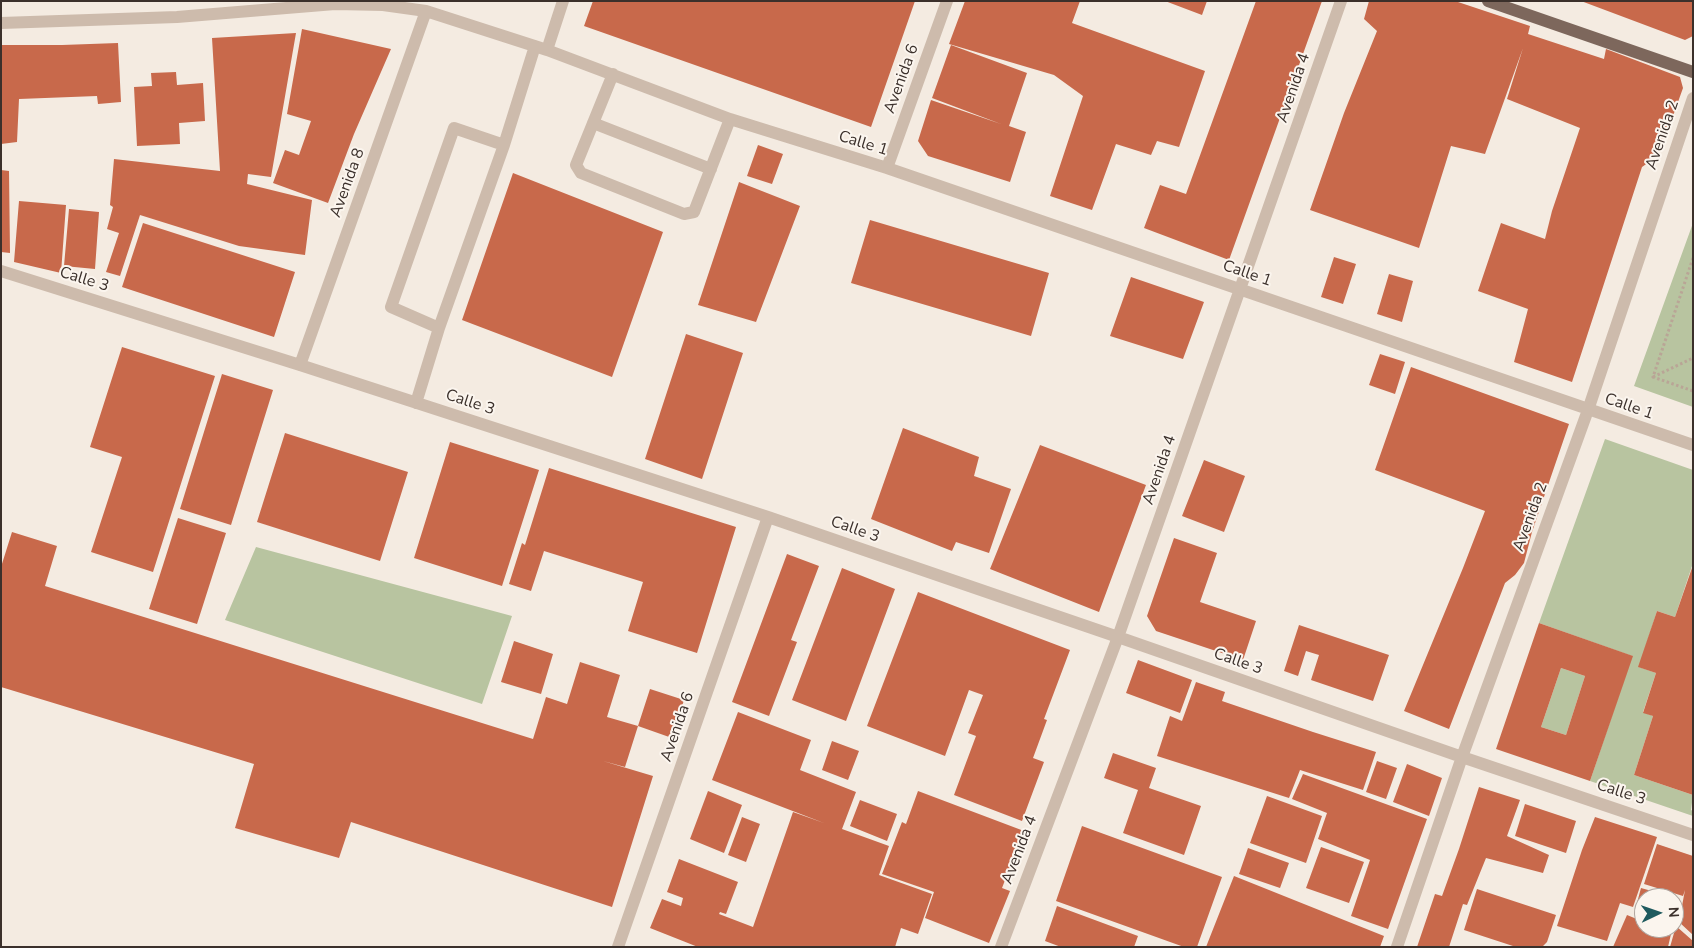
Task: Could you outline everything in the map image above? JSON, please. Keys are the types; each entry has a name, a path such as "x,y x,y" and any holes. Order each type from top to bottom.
{"main road":[{"path":"1488,1 1693,72"}],"street":[{"path":"416,402 439,328 504,145 541,48 563,1"},
{"name":"Avenida 6","path":"887,168 947,1"},
{"name":"Avenida 4","path":"1001,947 1118,637 1341,1"},
{"name":"Calle 1","path":"1,23 177,17 335,4 383,5 426,11 541,48 730,119 887,168 1693,445"},
{"name":"Avenida 8","path":"300,365 426,11"},
{"path":"613,74 576,165 580,173 684,214 694,212 730,119"},
{"name":"Avenida 2","path":"1397,947 1462,757 1588,410 1693,98"},
{"path":"593,123 711,169"},
{"path":"439,328 390,307 454,128 504,145"},
{"name":"Calle 3","path":"1,271 416,402 768,518 1693,835"},
{"name":"Avenida 6","path":"618,947 768,518"}],"path":[{"path":"1653,377 1692,260"},
{"path":"1653,377 1693,358"},
{"path":"1653,377 1693,392"}],"green space":[{"path":"1693,223 1693,407 1634,386"},
{"path":"1605,439 1693,470 1693,563 1675,617 1657,611 1639,667 1656,673 1643,712 1653,716 1634,775 1693,795 1691,810 1693,811 1693,816 1590,781 1632,656 1539,623"},
{"path":"256,547 512,616 482,704 225,620"},
{"path":"1561,668 1585,676 1566,735 1541,727"}],"building":[{"path":"593,1 915,1 871,127 584,26"},
{"path":"965,1 1080,1 1072,23 1205,71 1179,147 1157,141 1151,155 1116,144 1092,210 1050,196 1083,96 1054,75 949,44"},
{"path":"1165,1 1207,1 1202,15"},
{"path":"1256,1 1322,1 1229,260 1144,228 1160,185 1186,194"},
{"path":"1369,1 1455,1 1530,26 1528,34 1604,59 1606,49 1680,77 1683,88 1659,155 1642,167 1572,382 1514,362 1528,309 1478,291 1501,223 1545,239 1552,211 1580,128 1507,99 1523,48 1485,154 1451,146 1419,248 1310,210 1344,113 1377,31 1364,19"},
{"path":"1581,1 1693,1 1693,36 1685,40"},
{"path":"302,29 391,49 354,134 328,203 273,183 285,150 299,155 311,121 287,114"},
{"path":"296,33 271,177 248,174 247,184 312,200 305,255 239,246 140,215 120,276 106,272 119,233 107,229 113,207 110,205 114,159 220,171 212,38"},
{"path":"118,43 121,102 98,104 97,96 19,99 17,142 1,144 1,45"},
{"path":"951,45 1027,73 1009,126 1026,132 1010,182 928,156 918,141 931,100 1001,124 932,98"},
{"path":"176,72 177,85 203,83 205,121 179,123 180,144 137,146 134,87 152,86 151,73"},
{"path":"758,145 783,154 772,184 747,176"},
{"path":"1,170 9,171 10,253 1,252"},
{"path":"513,173 663,232 612,377 462,320"},
{"path":"739,182 800,206 756,322 698,305"},
{"path":"19,201 66,205 61,273 14,262"},
{"path":"69,209 99,212 95,269 64,266"},
{"path":"870,220 1049,273 1031,336 851,283"},
{"path":"143,223 295,272 274,337 122,287"},
{"path":"1334,257 1356,264 1343,304 1321,297"},
{"path":"1389,274 1413,281 1402,322 1377,314"},
{"path":"1131,277 1204,302 1183,359 1110,336"},
{"path":"686,334 743,353 702,479 645,459"},
{"path":"122,347 215,376 153,572 91,552 122,457 90,447"},
{"path":"1380,354 1405,362 1395,394 1369,385"},
{"path":"1411,367 1569,424 1532,532 1524,563 1515,575 1505,583 1449,729 1404,711 1485,511 1375,470"},
{"path":"222,374 273,390 231,525 180,509"},
{"path":"903,428 979,457 974,476 1011,489 989,553 956,542 952,551 871,519"},
{"path":"285,433 408,472 380,561 257,522"},
{"path":"450,442 539,470 502,586 414,558"},
{"path":"1040,445 1146,485 1099,612 990,569"},
{"path":"1204,460 1245,476 1224,532 1182,516"},
{"path":"549,468 736,527 697,653 628,631 643,582 544,551 531,591 509,584 522,543 525,545"},
{"path":"178,518 226,533 197,624 149,609"},
{"path":"12,532 57,546 45,586 533,739 546,697 567,704 580,662 620,675 607,717 638,726 625,767 603,761 653,776 612,907 351,822 339,858 235,828 254,764 1,687 1,567"},
{"path":"1174,538 1217,553 1200,602 1256,621 1243,660 1156,631 1147,616"},
{"path":"787,554 819,566 791,640 797,642 769,716 732,702"},
{"path":"1693,565 1693,795 1634,775 1653,716 1643,713 1656,673 1638,667 1657,611 1675,617"},
{"path":"842,568 895,589 846,721 792,700"},
{"path":"918,592 1070,650 1044,719 1047,720 1033,758 1044,762 1022,821 954,795 976,736 968,733 983,695 969,690 945,756 867,726"},
{"path":"1539,623 1633,656 1590,781 1496,749","holes":["1561,668 1585,676 1566,735 1541,727"]},
{"path":"1299,625 1389,655 1373,701 1311,680 1319,655 1306,651 1298,676 1284,671"},
{"path":"514,641 553,654 541,694 501,682"},
{"path":"1138,660 1192,680 1180,713 1126,693"},
{"path":"1196,682 1225,692 1222,701 1376,752 1363,790 1300,770 1289,798 1157,756 1170,716 1182,721"},
{"path":"650,689 684,700 672,738 638,726"},
{"path":"738,712 811,740 800,770 856,792 842,829 889,846 879,875 932,894 918,934 901,928 895,947 698,947 650,928 662,899 681,906 683,898 667,892 679,859 738,882 726,914 720,912 719,914 753,927 793,812 824,823 712,780"},
{"path":"832,741 859,751 848,780 822,770"},
{"path":"1113,753 1156,768 1149,788 1201,806 1184,855 1123,833 1138,790 1104,778"},
{"path":"1377,761 1397,768 1386,799 1366,792"},
{"path":"1407,764 1442,778 1429,816 1393,802"},
{"path":"1303,774 1427,819 1388,929 1351,916 1370,860 1318,839 1327,813 1292,799"},
{"path":"1479,787 1520,800 1507,836 1549,855 1543,873 1486,858 1467,905 1463,904 1449,947 1417,947 1435,894 1442,896"},
{"path":"708,791 742,805 724,853 690,839"},
{"path":"918,791 1024,831 1002,888 1010,891 989,943 925,918 934,892 882,874 902,822 906,824"},
{"path":"1267,796 1322,816 1306,863 1250,843"},
{"path":"860,800 897,814 887,841 850,826"},
{"path":"1525,804 1576,821 1566,853 1515,836"},
{"path":"742,817 760,824 746,862 728,855"},
{"path":"1595,817 1657,837 1640,888 1634,888 1633,907 1620,903 1607,941 1557,926"},
{"path":"1082,826 1222,877 1197,947 1184,947 1056,901"},
{"path":"1657,844 1693,856 1693,935 1684,927 1684,888 1657,888 1644,884"},
{"path":"1321,847 1364,862 1349,903 1306,888"},
{"path":"1248,848 1289,863 1280,888 1239,874"},
{"path":"1234,876 1384,936 1380,947 1206,947"},
{"path":"1477,889 1556,915 1547,942 1542,947 1516,947 1464,930"},
{"path":"1057,906 1138,936 1134,947 1061,947 1045,941"},
{"path":"1627,915 1634,918 1634,938 1670,938 1668,947 1613,947"},
{"path":"1684,933 1693,941 1693,947 1670,947 1673,938 1684,938"}]}
